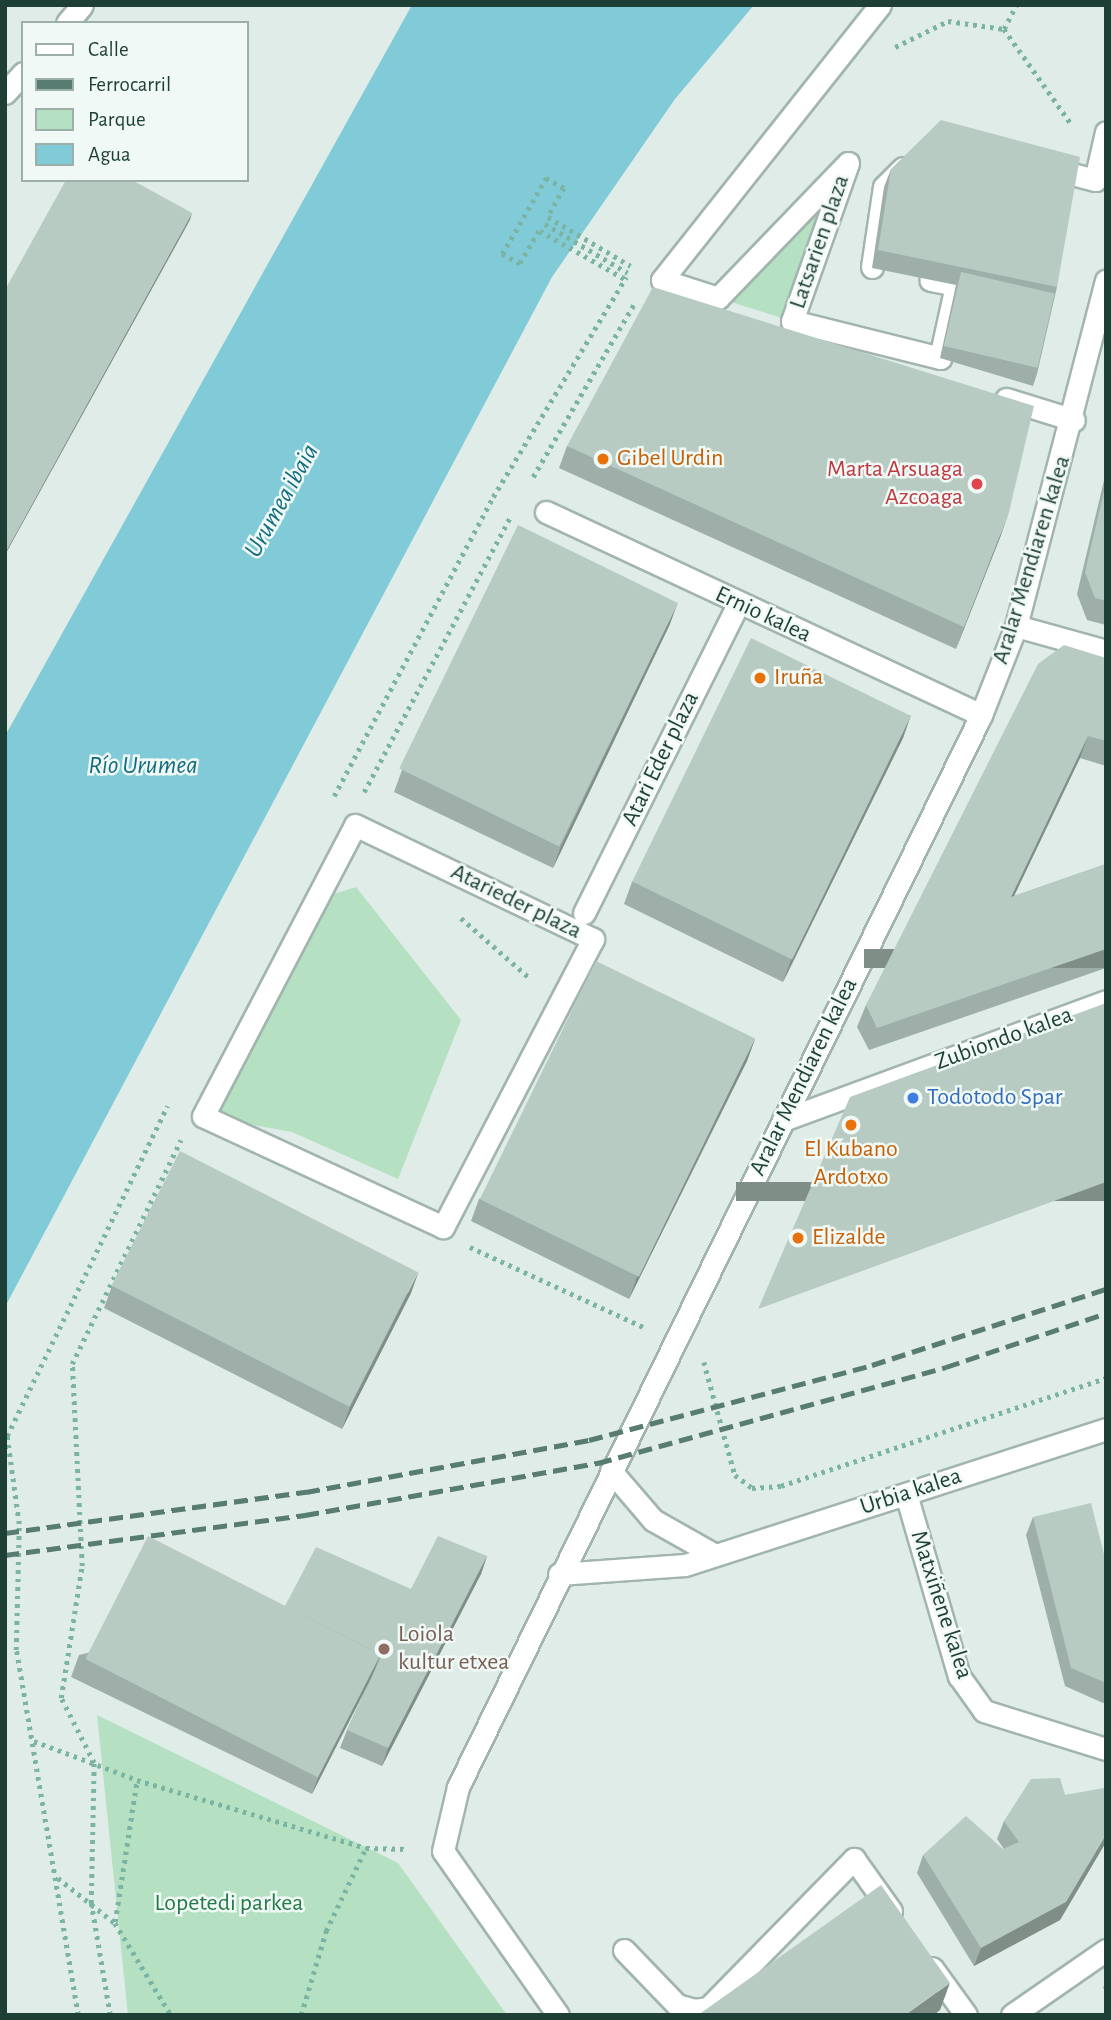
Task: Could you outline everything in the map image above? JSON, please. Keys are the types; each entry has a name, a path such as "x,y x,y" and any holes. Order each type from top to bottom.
{"street":[{"path":"69,21 82,5"},
{"name":"Latsarien plaza","path":"880,5 662,279 718,298 848,163 792,321 940,358 956,285 872,268 884,187 918,154"},
{"path":"5,93 21,75"},
{"path":"1023,161 1095,180 1106,132"},
{"name":"Aralar Mendiaren kalea","path":"443,1851 457,1787 981,715 1016,626 1074,420 1106,281"},
{"path":"710,311 736,318"},
{"path":"775,330 944,381"},
{"path":"983,393 1074,420"},
{"name":"Ernio kalea","path":"546,512 738,604 981,715"},
{"name":"Atari Eder plaza","path":"584,914 738,604"},
{"path":"1016,626 1106,651"},
{"path":"355,825 203,1116 443,1227"},
{"name":"Atarieder plaza","path":"355,825 593,939 443,1227"},
{"name":"Zubiondo kalea","path":"783,1120 1106,1001"},
{"name":"Urbia kalea","path":"559,1574 685,1565 1106,1429"},
{"path":"611,1471 653,1520 715,1555"},
{"name":"Matxiñene kalea","path":"906,1494 959,1676 984,1711 1106,1748"},
{"path":"443,1851 558,2015"},
{"path":"624,1950 677,2005 708,2008 853,1860 902,1926"},
{"path":"918,1948 966,2015"},
{"path":"1013,2015 1106,1950"}],"path":[{"path":"1004,29 1016,5"},
{"path":"886,51 947,22 1004,29 1099,163"},
{"path":"624,279 539,231 520,264 502,254 546,178 564,188 548,217 633,267"},
{"path":"545,225 629,273"},
{"path":"528,485 644,286"},
{"path":"355,825 349,820 515,508"},
{"path":"449,907 535,988"},
{"path":"110,2015 91,1903 94,1763 61,1698 82,1566 72,1364 188,1126"},
{"path":"443,1227 462,1244 696,1352 710,1370 735,1475 752,1488 781,1486 1106,1378"},
{"path":"33,1741 137,1780 366,1848 443,1851"},
{"path":"115,1923 137,1780"},
{"path":"301,2015 326,1931 366,1848"},
{"path":"58,1878 115,1923 171,2015"}],"green space":[{"path":"848,163 792,321 718,298"},
{"path":"356,887 461,1020 398,1179 292,1132 203,1116 315,900"},
{"name":"Lopetedi parkea","path":"97,1715 398,1863 507,2015 128,2015"}],"water":[{"name":"Río Urumea","path":"412,5 754,5 675,99 552,277 5,1307 5,736"}],"building":[{"path":"941,120 1080,157 1057,287 878,250 891,169"},
{"path":"65,182 136,182 192,213 5,553 5,290"},
{"path":"961,272 1055,294 1037,368 944,346"},
{"path":"653,287 1034,406 1009,512 964,627 567,446"},
{"path":"1106,483 1106,601 1095,598 1085,572"},
{"path":"518,525 678,603 559,847 399,769"},
{"path":"751,638 911,716 792,960 632,882"},
{"path":"1064,645 1106,658 1106,741 1088,736 1011,897 1106,864 1106,949 877,1028 866,1005 1038,664"},
{"path":"596,961 755,1039 639,1277 480,1199"},
{"path":"1106,1003 1106,1182 758,1309 850,1097"},
{"path":"180,1151 418,1272 349,1407 111,1286"},
{"path":"1091,1503 1106,1562 1106,1683 1071,1668 1033,1517"},
{"path":"148,1536 381,1654 318,1777 85,1659"},
{"name":"Loiola kultur etxea","path":"438,1536 487,1556 388,1748 347,1730 382,1655 285,1606 316,1547 411,1589"},
{"path":"1060,1778 1065,1795 1104,1788 1106,1790 1106,1835 1066,1902 981,1948 923,1855 966,1816 1003,1849 1019,1842 1004,1821 1031,1779"},
{"path":"881,1885 950,1983 905,2015 698,2015"}],"railway":[{"path":"5,1533 306,1492 589,1440 872,1365 1106,1289"},
{"path":"5,1555 305,1515 598,1463 946,1367 1106,1313"}],"place":[{"name":"Gibel Urdin","path":"603,459"},
{"name":"Marta Arsuaga Azcoaga","path":"977,484"},
{"name":"Iruña","path":"760,678"},
{"name":"Todotodo Spar","path":"913,1098"},
{"name":"El Kubano Ardotxo","path":"851,1125"},
{"name":"Elizalde","path":"798,1238"},
{"name":"Loiola kultur etxea","path":"384,1649"}],"water label":[{"name":"Urumea ibaia","path":"282,501"}]}
